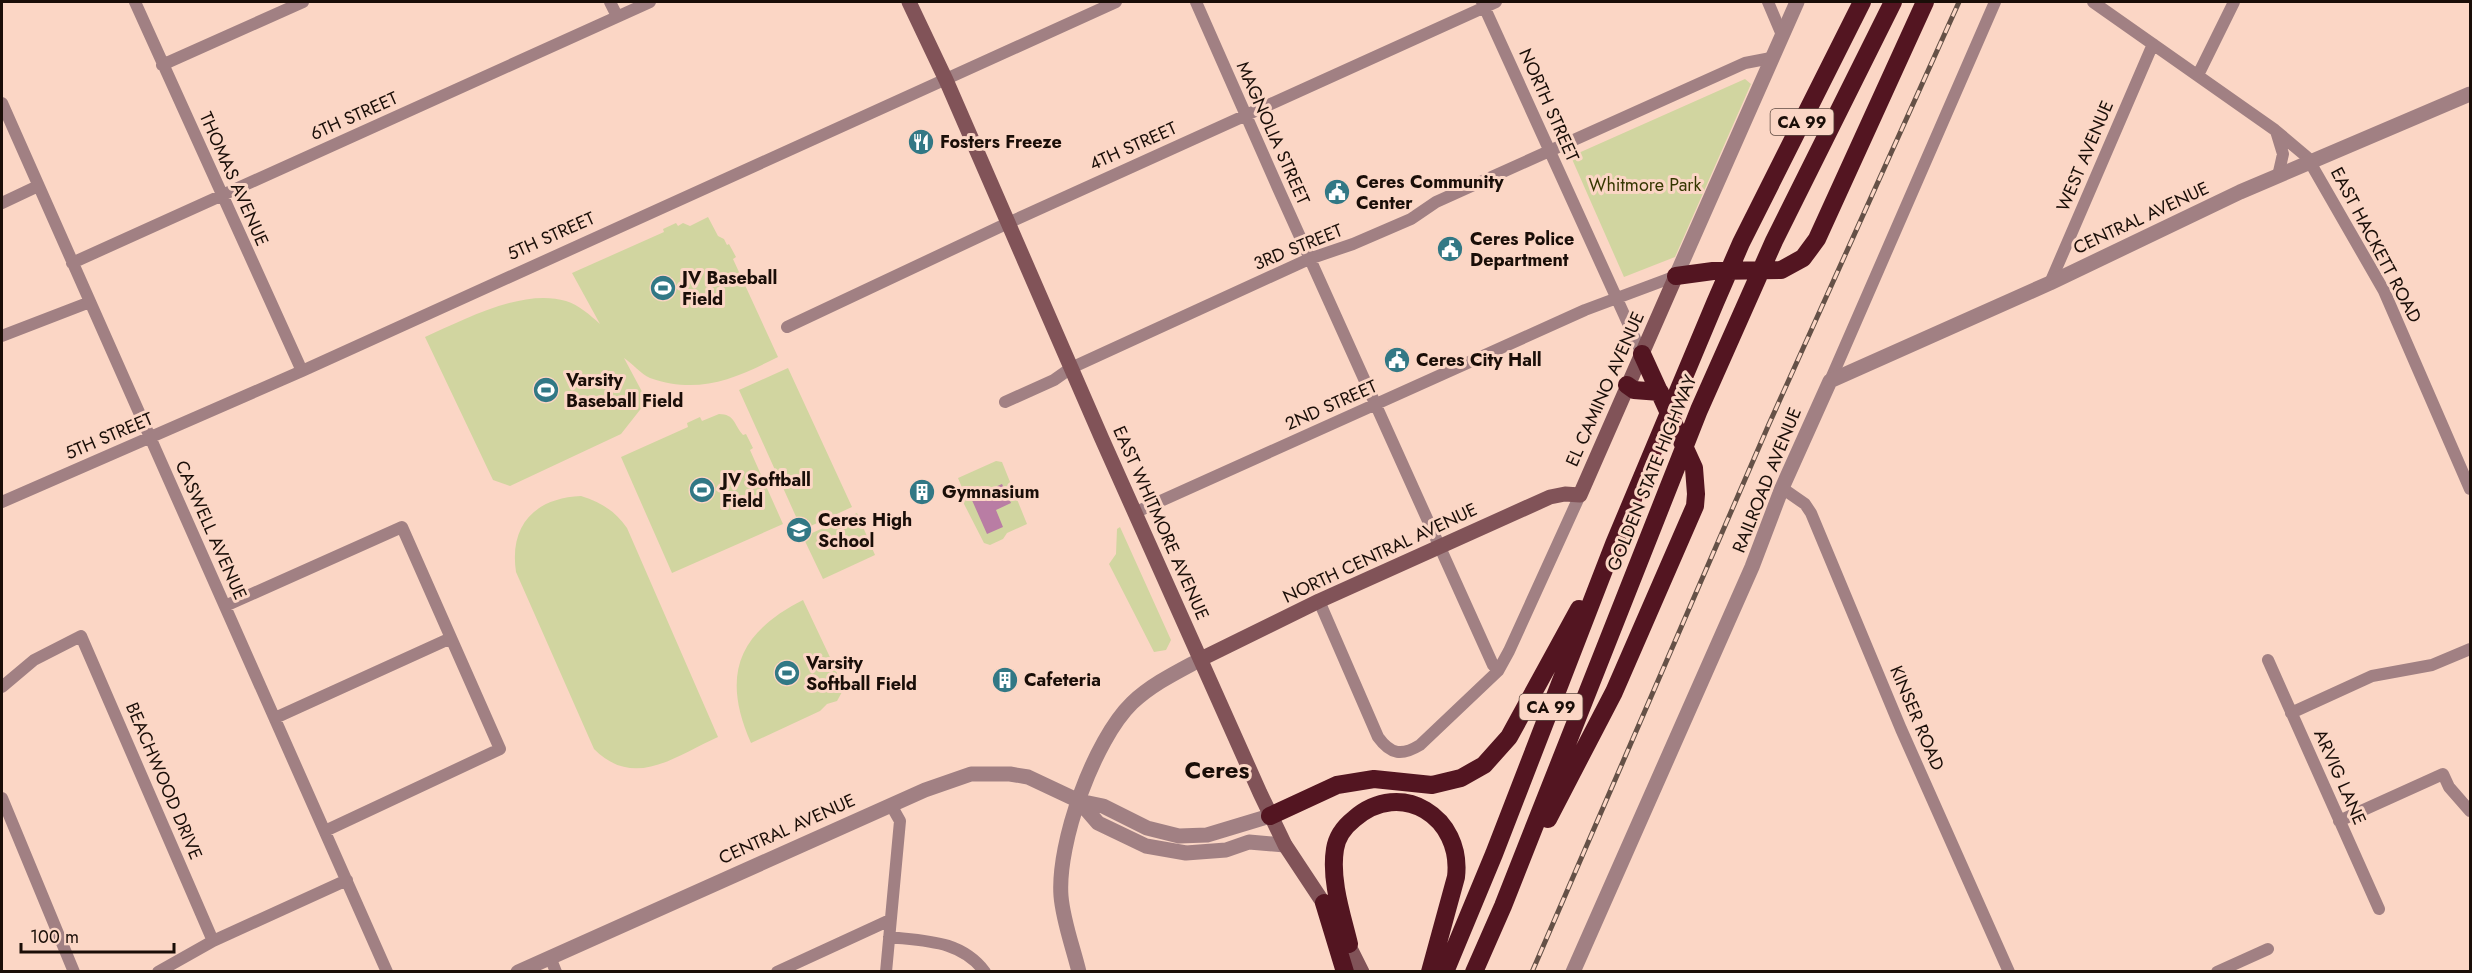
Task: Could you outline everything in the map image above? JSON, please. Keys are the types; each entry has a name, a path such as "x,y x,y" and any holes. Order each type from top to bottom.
{"highway":[{"path":"1835,54 1856,2"},
{"name":"GOLDEN STATE HIGHWAY","path":"1445,972 1494,854 1614,544 1715,303 1741,243 1862,2"},
{"name":"GOLDEN STATE HIGHWAY","path":"1474,972 1503,906 1699,410 1774,241 1893,2"},
{"path":"1676,276 1713,271 1781,270 1803,258 1817,239 1925,2"},
{"path":"1503,906 1614,692 1695,506 1694,468 1642,354"},
{"path":"1627,385 1634,390 1660,392"},
{"path":"1270,816 1337,785 1374,779 1432,785 1461,778 1484,765 1509,737 1614,544"},
{"path":"1348,944 1334,867 1334,849 1338,837 1346,826 1365,809 1395,801 1415,805 1426,810 1444,826 1456,850 1458,864 1430,972"},
{"path":"1324,903 1345,972"}],"main road":[{"name":"EAST WHITMORE AVENUE","path":"909,2 946,80 1134,513 1270,816 1285,845 1324,903 1362,972"},
{"name":"EL CAMINO AVENUE","path":"1580,495 1676,276"},
{"name":"NORTH CENTRAL AVENUE","path":"1201,659 1319,602 1550,497 1565,494 1580,495"}],"street":[{"name":"THOMAS AVENUE","path":"135,2 302,371"},
{"path":"162,65 303,2"},
{"path":"610,2 616,16"},
{"name":"6TH STREET","path":"72,263 650,2"},
{"name":"5TH STREET","path":"2,502 302,371 1116,2"},
{"name":"MAGNOLIA STREET","path":"1196,2 1439,547 1493,665 1498,671"},
{"path":"1768,2 1782,35"},
{"name":"EL CAMINO AVENUE","path":"1676,276 1797,2"},
{"name":"RAILROAD AVENUE","path":"1573,972 1752,567 1782,488 1995,2"},
{"name":"EAST HACKETT ROAD","path":"2093,2 2275,130 2304,153 2311,162 2384,291 2470,489"},
{"path":"2198,75 2234,2"},
{"name":"4TH STREET","path":"787,327 1487,3"},
{"name":"NORTH STREET","path":"1487,3 1549,150 1642,354"},
{"name":"WEST AVENUE","path":"2050,283 2153,44"},
{"name":"3RD STREET","path":"1005,402 1054,380 1071,368 1309,259 1353,244 1411,219 1436,202 1549,150 1745,63 1771,58"},
{"name":"CENTRAL AVENUE","path":"1830,381 2050,283 2278,176 2470,95"},
{"name":"CASWELL AVENUE","path":"2,103 387,972"},
{"path":"2275,130 2283,154 2278,176"},
{"path":"2,202 38,186"},
{"name":"2ND STREET","path":"1134,513 1616,298 1676,276"},
{"path":"2,336 90,302"},
{"name":"KINSER ROAD","path":"1782,488 1805,504 1811,513 1901,729 2009,972"},
{"name":"EL CAMINO AVENUE","path":"1319,602 1378,737 1386,747 1398,752 1408,752 1420,745 1498,671 1580,495"},
{"path":"225,606 402,527 500,749 325,831"},
{"name":"BEACHWOOD DRIVE","path":"2,687 40,656 81,636 213,941"},
{"path":"275,718 451,638"},
{"path":"2291,713 2372,676 2432,665 2470,649"},
{"path":"1079,972 1061,897 1064,851 1079,801 1097,754 1119,718 1130,705 1161,680 1201,659"},
{"name":"ARVIG LANE","path":"2268,660 2379,909"},
{"name":"CENTRAL AVENUE","path":"518,972 891,805 958,778 991,773 1028,777 1079,801"},
{"path":"2339,821 2443,774 2449,787 2469,807"},
{"path":"2,798 74,972"},
{"path":"1079,801 1103,806 1148,828 1179,836 1207,835 1270,816"},
{"path":"1079,801 1098,823 1146,846 1186,853 1226,850 1249,842 1285,845"},
{"path":"886,972 900,821 891,805"},
{"path":"158,972 213,941 347,880"},
{"path":"777,972 890,920"},
{"path":"889,936 949,945 970,956 985,972"},
{"path":"2217,972 2268,949"},
{"path":"550,957 556,972"}],"green space":[{"name":"Whitmore Park","path":"1745,79 1751,84 1675,257 1624,277 1572,159 1575,158 1574,155"},
{"path":"708,217 718,236 724,239 727,245 729,244 736,257 733,259 778,357 731,378 700,385 668,383 650,378 624,358 647,401 621,434 510,486 493,480 425,337 494,308 531,299 549,298 566,301 580,308 600,324 572,273 664,232 663,229 676,223 678,226 683,223 690,226"},
{"path":"788,368 852,507 802,530 739,390"},
{"name":"JV Softball Field","path":"719,414 731,418 743,435 746,434 753,448 750,450 783,524 672,573 621,457 688,427 687,423 700,417 702,421"},
{"path":"996,461 1002,462 1027,524 1007,533 1003,539 990,545 984,543 963,502 965,495 958,478"},
{"path":"581,496 607,508 627,528 718,737 655,766 625,767 609,761 594,749 516,572 517,541 521,528 529,517 550,502"},
{"path":"857,513 875,555 823,579 803,537"},
{"path":"1120,527 1171,640 1166,650 1154,652 1109,564 1116,554 1117,529"},
{"name":"Varsity Softball Field","path":"803,600 836,670 842,692 837,701 827,704 820,711 751,743 737,697 737,677 741,658 750,642 763,627"}],"shaded area":[{"path":"1002,484 1011,503 996,510 1003,527 987,534 971,498"}],"railway":[{"path":"1532,972 1769,424 1959,2"}],"place":[{"name":"Fosters Freeze","path":"921,142"},
{"name":"Ceres Community Center","path":"1337,192"},
{"name":"Ceres Police Department","path":"1450,249"},
{"name":"JV Baseball Field","path":"663,288"},
{"name":"Ceres City Hall","path":"1397,360"},
{"name":"Varsity Baseball Field","path":"546,390"},
{"name":"JV Softball Field","path":"702,490"},
{"name":"Gymnasium","path":"922,492"},
{"name":"Ceres High School","path":"799,530"},
{"name":"Varsity Softball Field","path":"787,673"},
{"name":"Cafeteria","path":"1005,680"}],"district":[{"name":"Ceres","path":"1217,770"}]}
